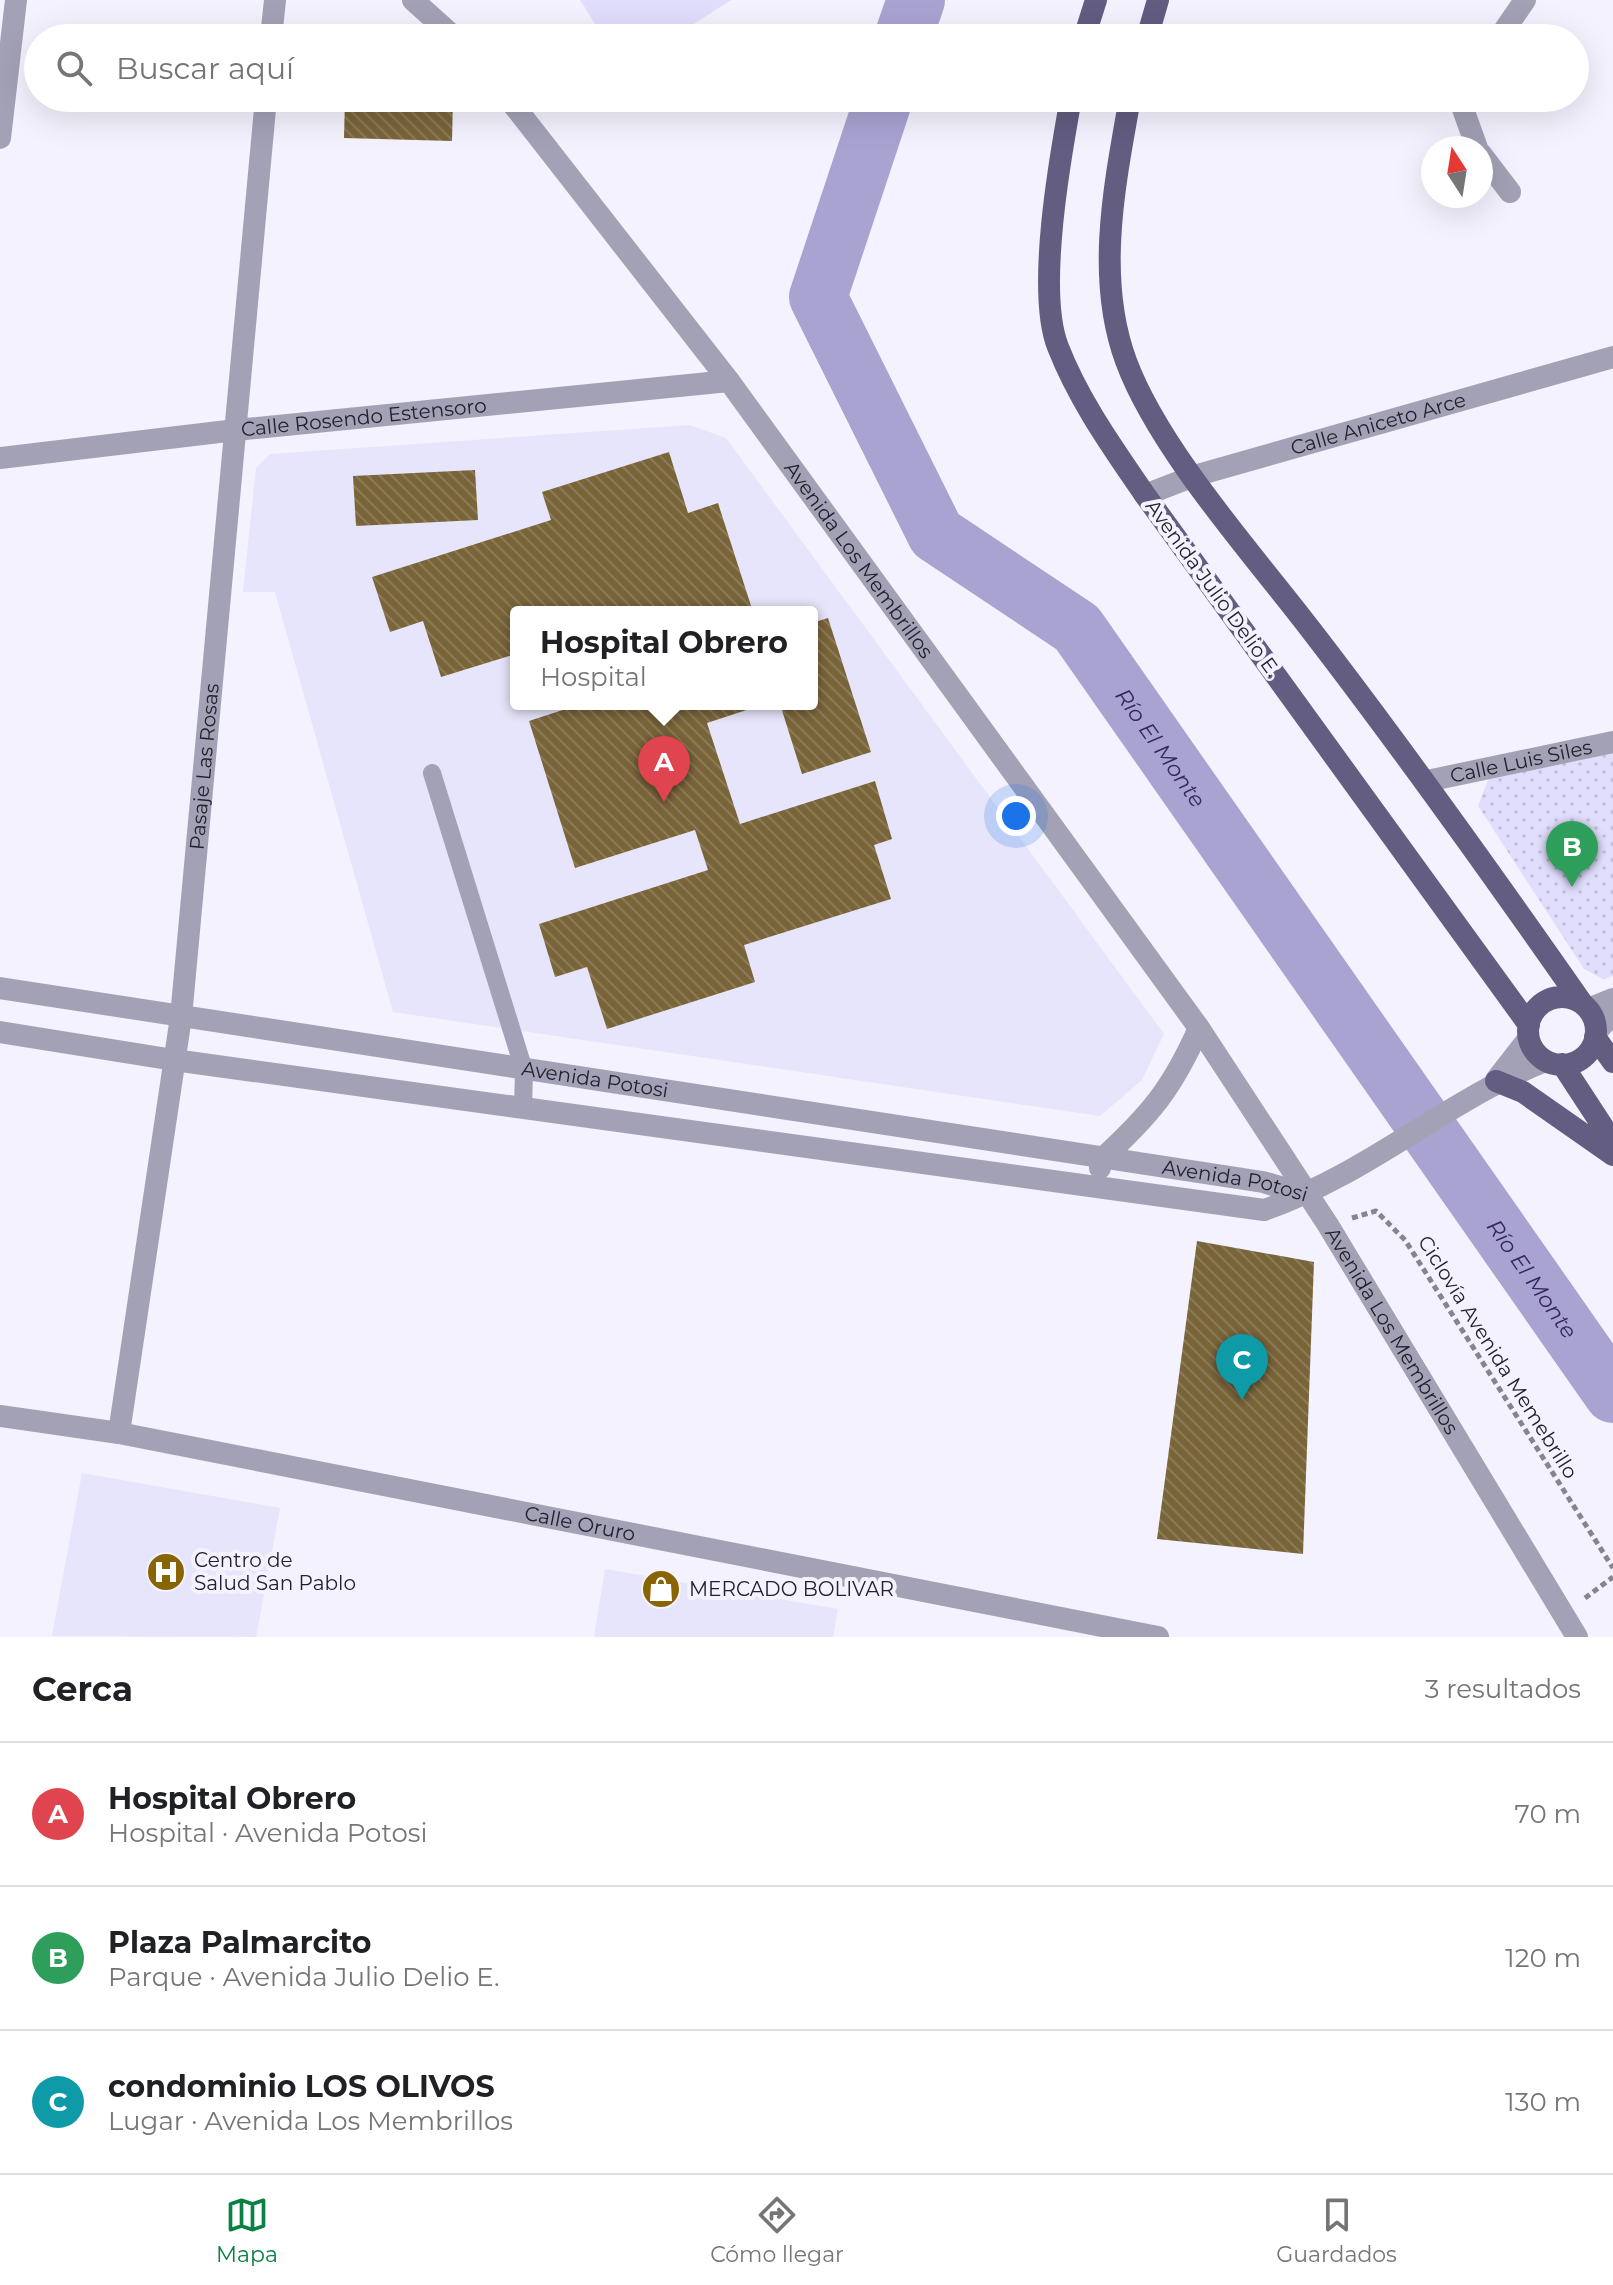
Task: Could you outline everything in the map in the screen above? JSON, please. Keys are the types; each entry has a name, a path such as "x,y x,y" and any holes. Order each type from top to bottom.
{"main road":[{"path":"1088,24 1096,0"},
{"path":"1151,24 1158,0"},
{"name":"Avenida Julio Delio E.","path":"1069,112 1049,297 1057,345 1086,406 1145,495 1528,1032"},
{"path":"1127,112 1113,193 1109,263 1115,323 1125,360 1143,401 1194,476 1427,781 1585,1006 1596,1034 1613,1062"},
{"path":"1585,1006 1563,998 1551,1000 1541,1005 1528,1032 1613,1142"},
{"path":"1553,1063 1584,1057 1596,1034"},
{"path":"1493,1083 1523,1092 1613,1155"}],"street":[{"path":"0,138 16,0"},
{"path":"272,24 275,0"},
{"path":"413,0 440,24"},
{"path":"1509,24 1525,0"},
{"name":"Pasaje Las Rosas","path":"119,1433 181,1017 265,112"},
{"name":"Avenida Los Membrillos","path":"519,112 729,381 1199,1028 1328,1225 1577,1637"},
{"path":"1464,112 1473,136"},
{"path":"1493,170 1510,192"},
{"name":"Calle Aniceto Arce","path":"1145,495 1194,476 1613,357"},
{"name":"Calle Rosendo Estensoro","path":"0,458 236,430 729,381"},
{"name":"Calle Luis Siles","path":"1427,781 1613,742"},
{"name":"Avenida Potosi","path":"0,988 1101,1160 1263,1182 1307,1195"},
{"path":"1585,1006 1613,999"},
{"path":"1596,1034 1613,1014"},
{"path":"1097,1187 1101,1160 1146,1119 1177,1076 1199,1028"},
{"name":"Avenida Potosi","path":"0,1032 174,1060 1264,1210 1307,1195"},
{"path":"1493,1083 1528,1032"},
{"path":"1307,1195 1344,1176 1493,1083 1553,1063"},
{"name":"Calle Oruro","path":"0,1416 119,1433 1158,1637"}],"lane":[{"path":"432,773 524,1070 523,1108"}],"path":[{"name":"Ciclovía Avenida Memebrillo","path":"1328,1225 1376,1211 1405,1240 1613,1568"},
{"path":"1562,1614 1613,1577"}],"shaded area":[{"path":"580,0 731,0 694,24 595,24"},
{"path":"690,425 726,438 1164,1034 1142,1080 1100,1116 393,1012 275,592 243,592 256,468 270,454"},
{"path":"1613,752 1613,976 1603,979 1584,969 1478,806 1490,775"},
{"name":"Centro de Salud San Pablo","path":"82,1473 280,1508 256,1637 52,1636"},
{"name":"MERCADO BOLIVAR","path":"605,1569 838,1609 833,1637 594,1637"}],"building":[{"path":"345,112 453,112 452,141 344,138"},
{"path":"669,452 688,513 718,503 751,606 510,606 510,656 441,677 423,621 390,632 372,577 551,520 542,492"},
{"path":"475,470 478,520 356,526 353,476"},
{"path":"828,618 871,752 802,774 782,710 818,710 818,621"},
{"path":"563,710 747,710 707,723 740,824 875,781 892,839 874,845 891,899 744,945 755,982 607,1029 587,967 555,977 539,924 708,870 695,830 575,868 529,721"},
{"path":"1197,1241 1314,1262 1303,1554 1157,1539"}],"waterway":[{"name":"Río El Monte","path":"908,24 916,0"},
{"name":"Río El Monte","path":"879,112 818,297 936,534 1077,628 1613,1394"}],"place":[{"name":"Hospital Obrero","path":"664,802"},
{"name":"Plaza Palmarcito","path":"1572,887"},
{"name":"condominio LOS OLIVOS","path":"1242,1400"},
{"name":"Centro de Salud San Pablo","path":"166,1572"},
{"name":"MERCADO BOLIVAR","path":"661,1589"}]}
